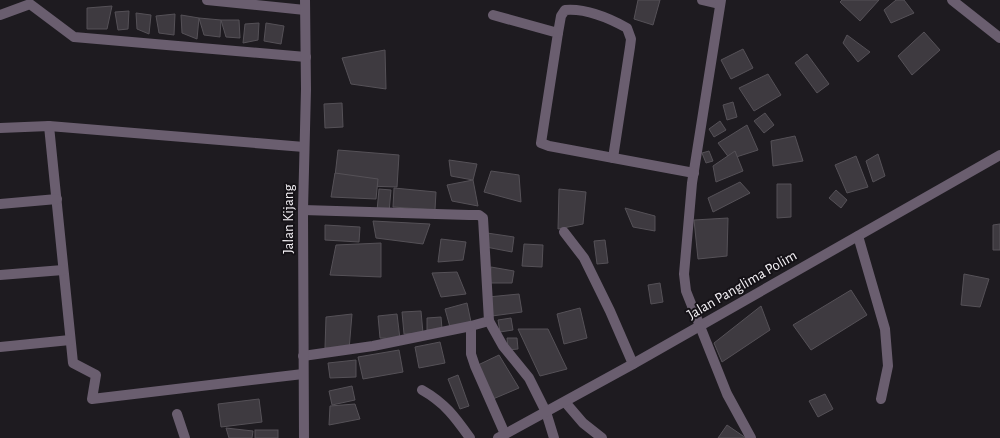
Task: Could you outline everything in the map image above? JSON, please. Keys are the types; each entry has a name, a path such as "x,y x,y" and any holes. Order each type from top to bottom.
{"street":[{"path":"207,0 305,5"},
{"path":"702,0 720,2 694,172 684,274 686,291 727,394 751,438"},
{"path":"952,0 1000,38"},
{"path":"0,15 30,4 74,36 306,57"},
{"name":"Jalan Kijang","path":"304,438 303,210 306,57 305,5"},
{"path":"613,158 631,39 627,28 612,19 574,9 565,10 561,16 541,143 549,146 613,158 694,172"},
{"path":"492,15 558,33"},
{"path":"49,126 73,363 96,375 92,399 303,374"},
{"path":"0,128 49,126 304,148"},
{"name":"Jalan Panglima Polim","path":"501,436 633,364 1000,156"},
{"path":"0,204 57,199"},
{"path":"303,210 479,215 484,222 489,321 503,346 529,378 546,412 554,438"},
{"path":"564,232 587,264 610,311 633,364"},
{"path":"858,236 885,329 888,366 881,399"},
{"path":"0,275 64,270"},
{"path":"303,356 388,343 489,321"},
{"path":"471,326 471,354 501,436"},
{"path":"0,347 70,340"},
{"path":"422,390 439,400 451,411 470,438"},
{"path":"565,402 583,423 602,438"},
{"path":"177,414 185,438"}],"building":[{"path":"638,0 660,0 653,25 634,19"},
{"path":"842,0 879,0 860,21 840,2"},
{"path":"896,0 904,0 914,13 891,23 884,10"},
{"path":"112,6 107,29 87,29 87,8"},
{"path":"129,11 128,29 118,30 115,12"},
{"path":"136,13 151,15 149,34 137,29"},
{"path":"175,14 174,35 159,33 156,16"},
{"path":"181,15 199,18 197,39 182,33"},
{"path":"199,18 221,20 220,37 204,35"},
{"path":"221,20 239,20 240,38 226,37"},
{"path":"259,23 258,40 243,43 245,24"},
{"path":"266,23 284,26 281,44 264,41"},
{"path":"924,32 940,50 912,75 898,56"},
{"path":"847,35 870,52 858,62 843,43"},
{"path":"743,49 753,68 731,79 721,60"},
{"path":"385,50 386,89 351,84 342,58"},
{"path":"807,54 829,84 817,93 795,63"},
{"path":"768,74 781,95 754,111 739,88"},
{"path":"733,102 737,117 727,120 723,105"},
{"path":"342,103 343,127 325,128 324,104"},
{"path":"765,113 774,125 764,133 754,121"},
{"path":"720,121 726,130 714,137 709,129"},
{"path":"747,125 758,150 730,159 718,143"},
{"path":"795,136 803,161 773,166 771,141"},
{"path":"338,150 399,155 397,187 334,185"},
{"path":"709,151 713,161 706,163 702,153"},
{"path":"735,151 743,171 716,182 713,166"},
{"path":"878,154 885,176 873,182 866,161"},
{"path":"856,156 868,187 847,193 835,165"},
{"path":"449,160 477,164 473,180 451,176"},
{"path":"491,171 519,175 521,202 484,192"},
{"path":"335,173 378,179 376,199 331,197"},
{"path":"473,180 478,206 452,201 447,185"},
{"path":"740,182 750,193 713,212 708,198"},
{"path":"777,184 791,184 791,217 777,218"},
{"path":"394,188 436,192 435,210 393,207"},
{"path":"379,189 391,190 389,212 377,211"},
{"path":"559,189 586,192 583,224 558,229"},
{"path":"836,190 847,200 841,208 829,198"},
{"path":"625,208 655,216 655,231 633,227"},
{"path":"728,218 727,256 698,259 694,220"},
{"path":"373,221 430,224 423,244 376,238"},
{"path":"1000,224 1000,250 993,250 993,225"},
{"path":"325,225 360,227 359,242 325,240"},
{"path":"487,233 514,237 512,252 486,247"},
{"path":"441,239 466,242 463,260 438,262"},
{"path":"605,240 608,263 597,264 594,241"},
{"path":"381,243 381,277 330,275 336,245"},
{"path":"524,244 543,245 542,267 522,266"},
{"path":"491,267 514,271 512,283 490,283"},
{"path":"457,272 466,294 441,297 432,273"},
{"path":"964,274 989,279 980,307 961,305"},
{"path":"660,283 663,302 651,304 648,285"},
{"path":"851,290 867,315 811,350 793,325"},
{"path":"519,294 522,312 492,316 488,297"},
{"path":"467,303 471,322 450,327 445,309"},
{"path":"761,306 770,330 722,362 714,343"},
{"path":"580,308 587,338 564,344 557,314"},
{"path":"421,311 423,333 404,334 402,312"},
{"path":"352,314 349,350 325,348 326,317"},
{"path":"397,314 400,339 380,338 378,316"},
{"path":"441,317 442,329 427,330 427,318"},
{"path":"511,318 513,330 500,332 498,320"},
{"path":"518,329 548,329 567,369 540,376"},
{"path":"507,338 517,338 518,349 508,350"},
{"path":"440,342 445,363 419,368 415,347"},
{"path":"399,350 403,372 363,379 358,357"},
{"path":"499,355 519,388 493,399 478,365"},
{"path":"356,360 356,377 330,378 328,363"},
{"path":"458,375 469,406 460,409 448,379"},
{"path":"352,386 355,400 332,405 329,391"},
{"path":"825,394 833,409 818,417 809,401"},
{"path":"259,399 262,422 221,427 218,404"},
{"path":"355,404 360,419 329,425 330,406"},
{"path":"727,425 746,438 718,438"},
{"path":"226,428 253,431 252,438 229,438"},
{"path":"255,430 278,430 278,438 255,438"}]}
